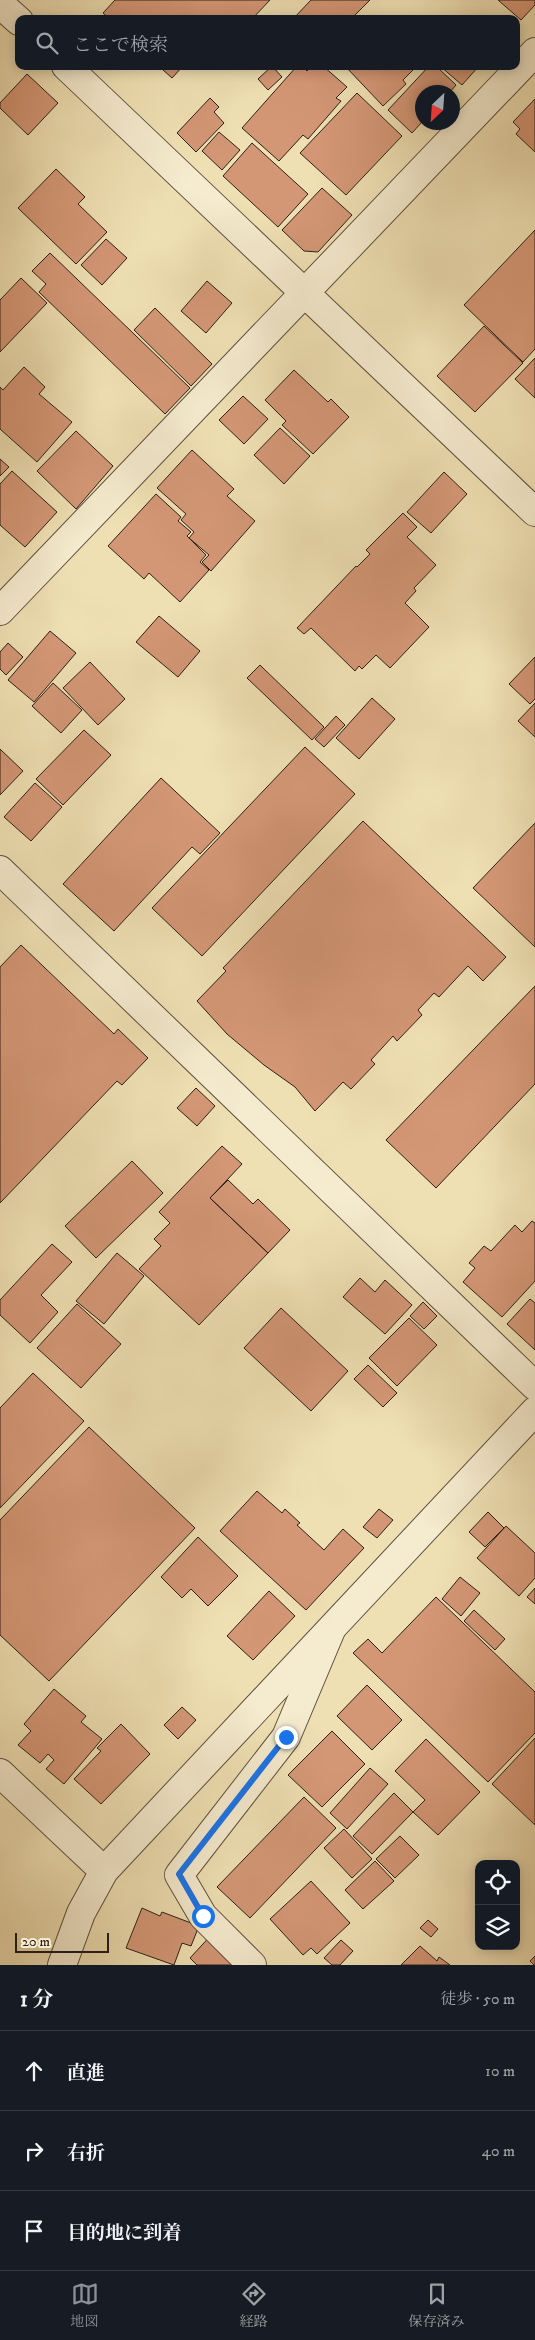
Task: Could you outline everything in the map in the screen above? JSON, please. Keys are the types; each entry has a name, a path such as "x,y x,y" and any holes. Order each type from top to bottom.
{"street":[{"path":"0,4 15,17"},
{"path":"520,68 535,52"},
{"path":"70,70 306,292 535,512"},
{"path":"0,611 518,70"},
{"path":"0,870 535,1386"},
{"path":"62,1965 81,1913 104,1871 535,1411"},
{"path":"252,1965 203,1916 179,1874 286,1737 333,1626"},
{"path":"0,1773 104,1871"}],"building":[{"path":"115,0 270,0 256,15 105,15 103,13"},
{"path":"311,0 370,0 355,15 297,15"},
{"path":"498,0 535,0 535,5 521,20 520,15 515,15"},
{"path":"163,70 179,70 172,78"},
{"path":"268,70 276,70 282,77 268,90 258,79"},
{"path":"293,70 328,70 347,87 336,98 341,101 308,139 303,135 279,161 242,128"},
{"path":"349,70 413,70 403,80 406,84 383,106"},
{"path":"425,70 440,70 456,85 415,85 415,130 412,133 388,110"},
{"path":"445,70 475,70 462,85"},
{"path":"27,74 58,103 28,135 0,108 0,103"},
{"path":"357,93 402,136 346,195 300,153"},
{"path":"210,98 219,107 214,112 224,123 196,152 177,133"},
{"path":"535,99 535,152 516,134 520,129 513,122"},
{"path":"219,132 240,150 222,170 202,151"},
{"path":"252,143 308,194 278,227 223,176"},
{"path":"56,169 85,197 78,204 107,232 76,264 18,208"},
{"path":"322,188 352,215 318,252 304,251 282,230"},
{"path":"535,230 535,349 523,362 464,305"},
{"path":"106,239 127,258 102,285 81,265"},
{"path":"50,253 190,388 165,414 39,292 46,284 32,271"},
{"path":"21,278 47,303 0,352 0,300"},
{"path":"207,281 232,303 206,333 181,311"},
{"path":"155,308 212,364 191,386 134,330"},
{"path":"484,326 523,363 475,412 437,376"},
{"path":"535,358 535,398 515,379"},
{"path":"24,367 45,387 39,394 72,422 37,462 0,429 0,387 3,390"},
{"path":"294,370 328,402 331,399 349,417 313,454 282,425 286,421 265,400"},
{"path":"243,396 268,419 244,444 219,420"},
{"path":"280,428 310,456 284,484 254,455"},
{"path":"76,431 113,466 76,509 37,471"},
{"path":"192,450 234,489 227,496 255,521 211,571 202,562 209,555 189,538 194,532 181,520 186,514 157,488"},
{"path":"0,459 9,467 0,476"},
{"path":"12,471 57,512 25,547 0,525 0,484"},
{"path":"444,472 467,494 431,533 407,512"},
{"path":"156,494 181,517 178,521 191,532 187,536 206,555 200,562 209,570 180,602 149,573 144,579 108,546"},
{"path":"403,513 417,527 407,537 436,565 414,588 416,591 405,603 429,627 390,668 376,655 362,669 359,666 355,671 311,628 304,634 297,628 356,566 370,554 366,550"},
{"path":"159,616 200,651 178,677 136,642"},
{"path":"50,631 76,653 34,702 8,680"},
{"path":"8,643 23,657 6,675 0,669 0,652"},
{"path":"535,657 535,699 530,704 509,684"},
{"path":"90,662 125,699 98,725 63,688"},
{"path":"260,665 324,727 312,740 247,678"},
{"path":"53,683 82,710 61,733 32,706"},
{"path":"372,698 395,719 359,759 336,738"},
{"path":"535,703 535,737 518,721"},
{"path":"336,716 345,725 324,747 315,739"},
{"path":"84,730 111,755 63,805 36,779"},
{"path":"305,747 355,794 202,956 152,908"},
{"path":"0,749 23,771 0,795"},
{"path":"161,778 220,833 200,854 192,847 114,931 63,884"},
{"path":"35,783 62,807 31,841 4,817"},
{"path":"363,821 506,957 483,981 468,966 439,997 434,993 418,1010 422,1015 397,1041 393,1036 371,1060 375,1064 351,1089 343,1082 315,1111 295,1087 264,1065 227,1034 197,1001 226,971 223,968"},
{"path":"535,823 535,947 473,888"},
{"path":"21,945 114,1034 118,1029 148,1058 122,1085 117,1081 0,1203 0,967"},
{"path":"535,986 535,1084 436,1188 386,1140"},
{"path":"196,1088 215,1106 197,1126 177,1108"},
{"path":"222,1146 242,1164 210,1198 268,1253 199,1325 139,1269 161,1246 154,1239 170,1223 159,1212"},
{"path":"132,1161 163,1193 96,1258 65,1226"},
{"path":"228,1180 253,1204 258,1199 290,1230 268,1253 210,1198"},
{"path":"532,1221 535,1223 535,1281 502,1317 463,1282 475,1268 469,1263 484,1246 491,1251 515,1225 522,1232"},
{"path":"52,1244 72,1262 41,1295 58,1312 30,1343 0,1315 0,1300"},
{"path":"117,1253 144,1276 104,1324 76,1301"},
{"path":"360,1278 375,1292 385,1280 412,1305 385,1334 343,1297"},
{"path":"530,1299 535,1303 535,1350 507,1324"},
{"path":"423,1302 437,1316 424,1329 410,1316"},
{"path":"77,1304 121,1344 81,1388 37,1348"},
{"path":"281,1308 348,1371 311,1411 244,1348"},
{"path":"409,1318 437,1345 397,1386 369,1358"},
{"path":"368,1365 397,1393 383,1407 354,1379"},
{"path":"33,1373 84,1421 0,1508 0,1408"},
{"path":"89,1427 195,1528 49,1681 0,1635 0,1520"},
{"path":"257,1491 282,1513 285,1509 300,1523 297,1525 324,1550 343,1529 364,1548 306,1610 220,1531"},
{"path":"379,1509 393,1520 377,1538 363,1527"},
{"path":"488,1512 504,1528 485,1547 469,1532"},
{"path":"506,1526 535,1553 535,1578 519,1596 477,1558"},
{"path":"198,1537 238,1576 208,1606 191,1589 182,1598 161,1577"},
{"path":"460,1577 480,1593 461,1616 442,1599"},
{"path":"535,1588 535,1604 527,1597"},
{"path":"269,1591 295,1616 253,1660 227,1636"},
{"path":"436,1597 535,1692 535,1733 488,1782 353,1653 368,1639 382,1653"},
{"path":"474,1610 505,1639 495,1650 464,1621"},
{"path":"367,1685 402,1720 372,1750 337,1716"},
{"path":"54,1689 86,1716 81,1722 102,1739 64,1784 46,1769 54,1760 48,1754 40,1763 18,1745 31,1731 24,1724"},
{"path":"182,1707 196,1720 178,1739 164,1725"},
{"path":"121,1724 150,1754 101,1804 74,1779 101,1751 97,1748"},
{"path":"332,1731 365,1764 322,1807 288,1775"},
{"path":"535,1738 535,1825 492,1784"},
{"path":"426,1739 480,1792 438,1835 413,1812 425,1800 395,1771"},
{"path":"370,1768 388,1784 347,1829 330,1813"},
{"path":"394,1793 413,1812 372,1854 353,1836"},
{"path":"304,1797 336,1828 250,1918 217,1887"},
{"path":"344,1829 372,1859 352,1878 324,1848"},
{"path":"400,1836 419,1855 395,1878 376,1859"},
{"path":"375,1861 394,1881 363,1909 345,1890"},
{"path":"311,1881 350,1923 317,1954 311,1948 303,1955 270,1919"},
{"path":"142,1908 160,1916 162,1912 199,1926 191,1946 182,1943 174,1965 126,1948"},
{"path":"428,1920 438,1929 431,1937 420,1928"},
{"path":"214,1932 250,1965 197,1965 190,1958"},
{"path":"341,1940 353,1951 340,1965 332,1965 324,1958"},
{"path":"420,1946 437,1961 439,1957 450,1965 401,1965"},
{"path":"535,1956 535,1965 534,1965 530,1961"}],"route":[{"path":"203,1916 179,1874 286,1737"}]}
